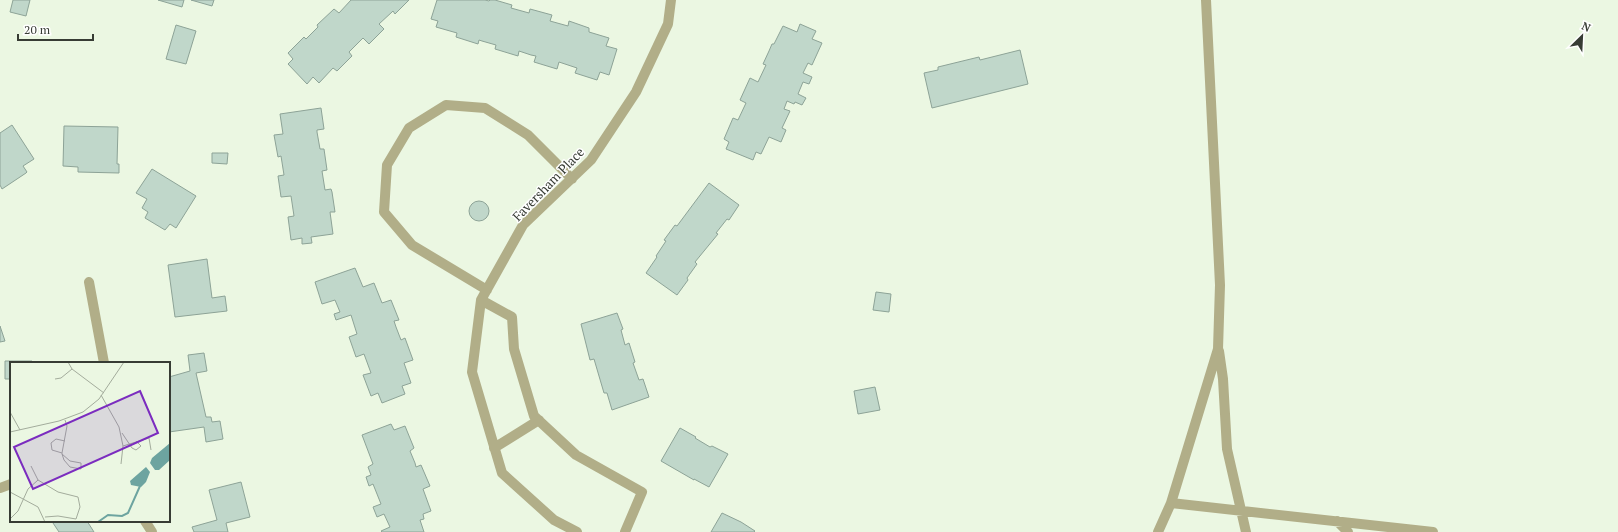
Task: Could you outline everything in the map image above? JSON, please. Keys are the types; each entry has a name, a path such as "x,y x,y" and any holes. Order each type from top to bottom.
{"street":[{"name":"Faversham Place","path":"577,532 554,520 502,473 472,372 481,300 523,225 591,160 636,92 668,24 671,0"},
{"path":"1206,0 1220,284 1218,349 1224,379 1227,449 1246,532"},
{"path":"487,290 412,245 384,212 387,165 409,128 446,105 485,108 528,135 572,179"},
{"path":"89,282 104,362"},
{"path":"481,300 512,317 514,349 534,416 576,455 642,492 625,532"},
{"path":"1158,532 1171,502 1218,349"},
{"path":"494,448 539,420"},
{"path":"0,488 10,484"},
{"path":"1171,502 1433,532"},
{"path":"1337,521 1348,532"},
{"path":"146,522 152,532"}],"building":[{"path":"13,0 30,0 26,16 10,12"},
{"path":"158,0 184,0 182,7"},
{"path":"191,0 214,0 212,6"},
{"path":"351,0 409,0 395,14 393,11 379,24 384,29 369,44 363,38 349,52 352,56 337,71 333,68 319,83 313,77 307,84 288,64 293,59 288,53 304,37 306,39 318,27 317,25 334,9 339,13"},
{"path":"437,0 495,0 512,5 511,8 529,13 530,9 552,15 550,21 568,26 569,21 589,28 589,32 609,38 606,46 617,49 609,75 600,72 597,80 575,73 577,68 559,62 557,69 534,62 536,56 519,51 518,56 495,49 496,45 479,40 478,44 456,37 457,33 436,27 438,21 431,19"},
{"path":"800,24 816,31 812,39 822,43 812,65 808,63 803,73 812,77 809,84 803,82 798,94 806,98 802,105 787,101 784,109 790,111 782,128 786,130 781,142 769,137 761,154 756,152 753,160 726,149 729,142 724,139 733,118 738,120 746,103 740,100 750,78 758,82 766,65 763,64 772,44 774,44 783,26 797,32"},
{"path":"176,25 196,31 186,64 166,59"},
{"path":"1020,50 1028,84 932,108 924,73 938,70 938,67 979,57 980,60"},
{"path":"321,108 324,129 317,130 317,132 320,149 324,149 327,170 322,171 325,190 331,189 332,192 335,212 330,212 333,234 311,237 312,243 302,244 302,238 291,240 288,217 294,216 291,196 281,197 278,176 284,175 281,156 278,157 274,135 283,134 280,114"},
{"path":"12,125 34,159 23,166 27,172 26,173 2,189 0,185 0,133"},
{"path":"64,126 118,127 117,164 119,164 119,173 78,172 78,167 63,166"},
{"path":"212,153 228,153 227,164 212,163"},
{"path":"152,169 196,196 176,228 170,224 165,230 145,218 148,212 142,208 147,199 136,193"},
{"path":"709,183 739,205 729,220 727,219 716,233 718,234 695,262 697,264 677,295 646,273 666,241 664,240 675,225 677,226"},
{"path":"479,201 486,204 489,211 486,218 479,221 472,218 469,211 472,204"},
{"path":"207,259 212,298 225,296 227,311 175,317 168,265"},
{"path":"355,268 363,287 374,283 382,303 391,300 399,320 394,321 396,327 401,340 405,338 413,360 404,363 411,383 402,386 405,394 382,403 378,393 371,396 363,375 371,373 364,354 356,357 349,337 357,334 351,315 336,320 334,314 340,312 335,300 322,304 315,282"},
{"path":"876,292 891,294 889,312 873,310"},
{"path":"617,313 623,329 621,330 625,345 629,343 635,362 633,363 639,380 643,379 649,397 612,410 607,393 604,393 594,359 590,360 581,324"},
{"path":"0,326 5,341 0,342"},
{"path":"204,353 207,371 196,373 206,417 211,417 212,422 220,421 223,439 206,442 204,427 170,432 170,377 190,371 188,355"},
{"path":"5,361 32,361 10,362 10,379 5,379"},
{"path":"875,387 880,410 858,414 854,391"},
{"path":"391,424 394,430 405,426 414,448 410,451 416,467 421,465 430,486 423,489 431,511 423,514 424,519 420,520 424,532 382,532 381,531 390,527 384,514 377,517 373,507 381,504 373,484 369,486 366,477 371,475 368,467 373,464 362,435"},
{"path":"680,428 710,447 712,446 728,454 709,487 661,461"},
{"path":"241,482 250,517 226,523 228,532 194,532 192,527 217,520 209,490"},
{"path":"722,513 741,522 755,531 711,532"},
{"path":"88,522 94,532 59,532 53,523"}]}
